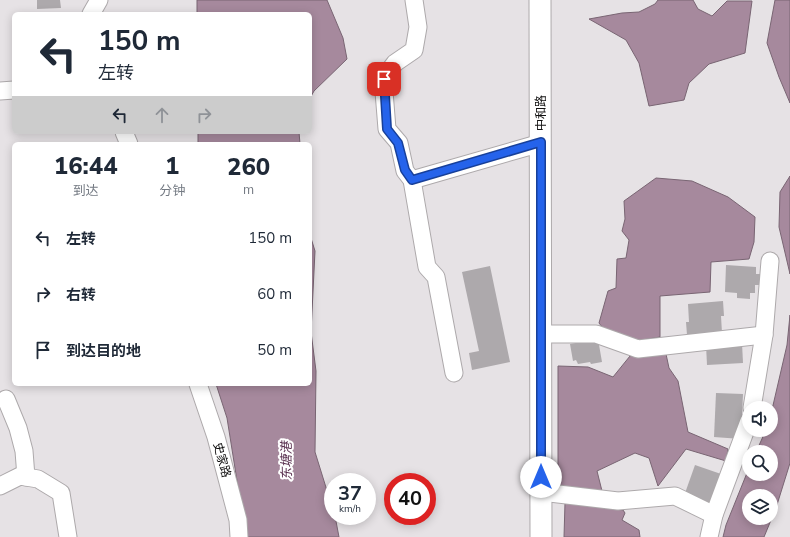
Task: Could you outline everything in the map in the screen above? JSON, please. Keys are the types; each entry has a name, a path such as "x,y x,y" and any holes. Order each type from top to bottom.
{"street":[{"path":"92,12 99,0"},
{"path":"414,0 418,27 414,50 395,63 384,79 387,129 398,143 405,170 412,180 426,267 436,277 454,373"},
{"name":"中和路","path":"540,0 541,537"},
{"path":"0,91 12,90"},
{"path":"412,180 541,142"},
{"path":"753,401 764,335 770,261"},
{"path":"540,334 596,334 638,349 764,335"},
{"name":"史家路","path":"199,386 218,444 238,520 239,537"},
{"path":"6,399 18,428 24,451 26,477"},
{"path":"709,537 714,515 743,437"},
{"path":"0,486 20,476 38,479 61,494 68,537"},
{"path":"541,492 618,501 675,496 714,515"}],"water":[{"path":"197,0 327,0 343,38 347,59 312,94 312,12 197,12"},
{"path":"658,0 693,0 698,9 712,16 727,1 752,1 745,53 709,64 689,83 684,100 649,106 639,63 626,40 589,19 622,13 639,12 655,4"},
{"path":"775,0 790,0 790,103 767,43"},
{"path":"198,134 299,134 300,142 198,142"},
{"path":"790,176 790,274 779,227 780,192"},
{"path":"656,178 692,181 728,197 755,217 754,242 749,259 711,262 710,292 660,296 660,337 630,342 609,336 599,323 608,291 616,288 617,259 626,258 629,240 622,231 625,219 624,201"},
{"path":"312,241 315,251 312,312"},
{"path":"790,315 790,463 778,502 778,489 742,489 742,525 769,525 764,537 723,537 726,525 744,481 778,481 778,445 759,445 763,437 778,437 778,401 774,401 787,345"},
{"name":"东塘港","path":"312,340 316,371 315,452 324,481 324,525 337,525 339,537 246,537 227,418 217,386 312,386"},
{"path":"666,354 669,368 678,381 688,432 728,449 726,461 686,449 658,486 649,458 635,453 597,471 603,495 558,489 558,366 588,367 613,377 630,356"},
{"path":"565,503 623,510 625,513 622,520 639,530 640,537 564,537"}],"building":[{"path":"37,0 60,0 61,8 37,9"},
{"path":"726,265 756,267 756,274 761,274 761,285 755,285 755,293 750,293 750,299 737,298 737,293 725,292"},
{"path":"490,266 510,362 472,370 469,353 479,351 462,272"},
{"path":"723,301 724,316 721,316 722,333 687,335 686,322 689,322 688,304"},
{"path":"598,339 602,362 578,364 576,360 573,361 570,344"},
{"path":"742,343 743,363 707,365 706,345"},
{"path":"716,393 743,394 741,439 714,437"},
{"path":"695,465 721,474 710,505 684,496"}],"route":[{"path":"384,79 387,129 398,143 405,170 412,180 541,142 541,477"}]}
